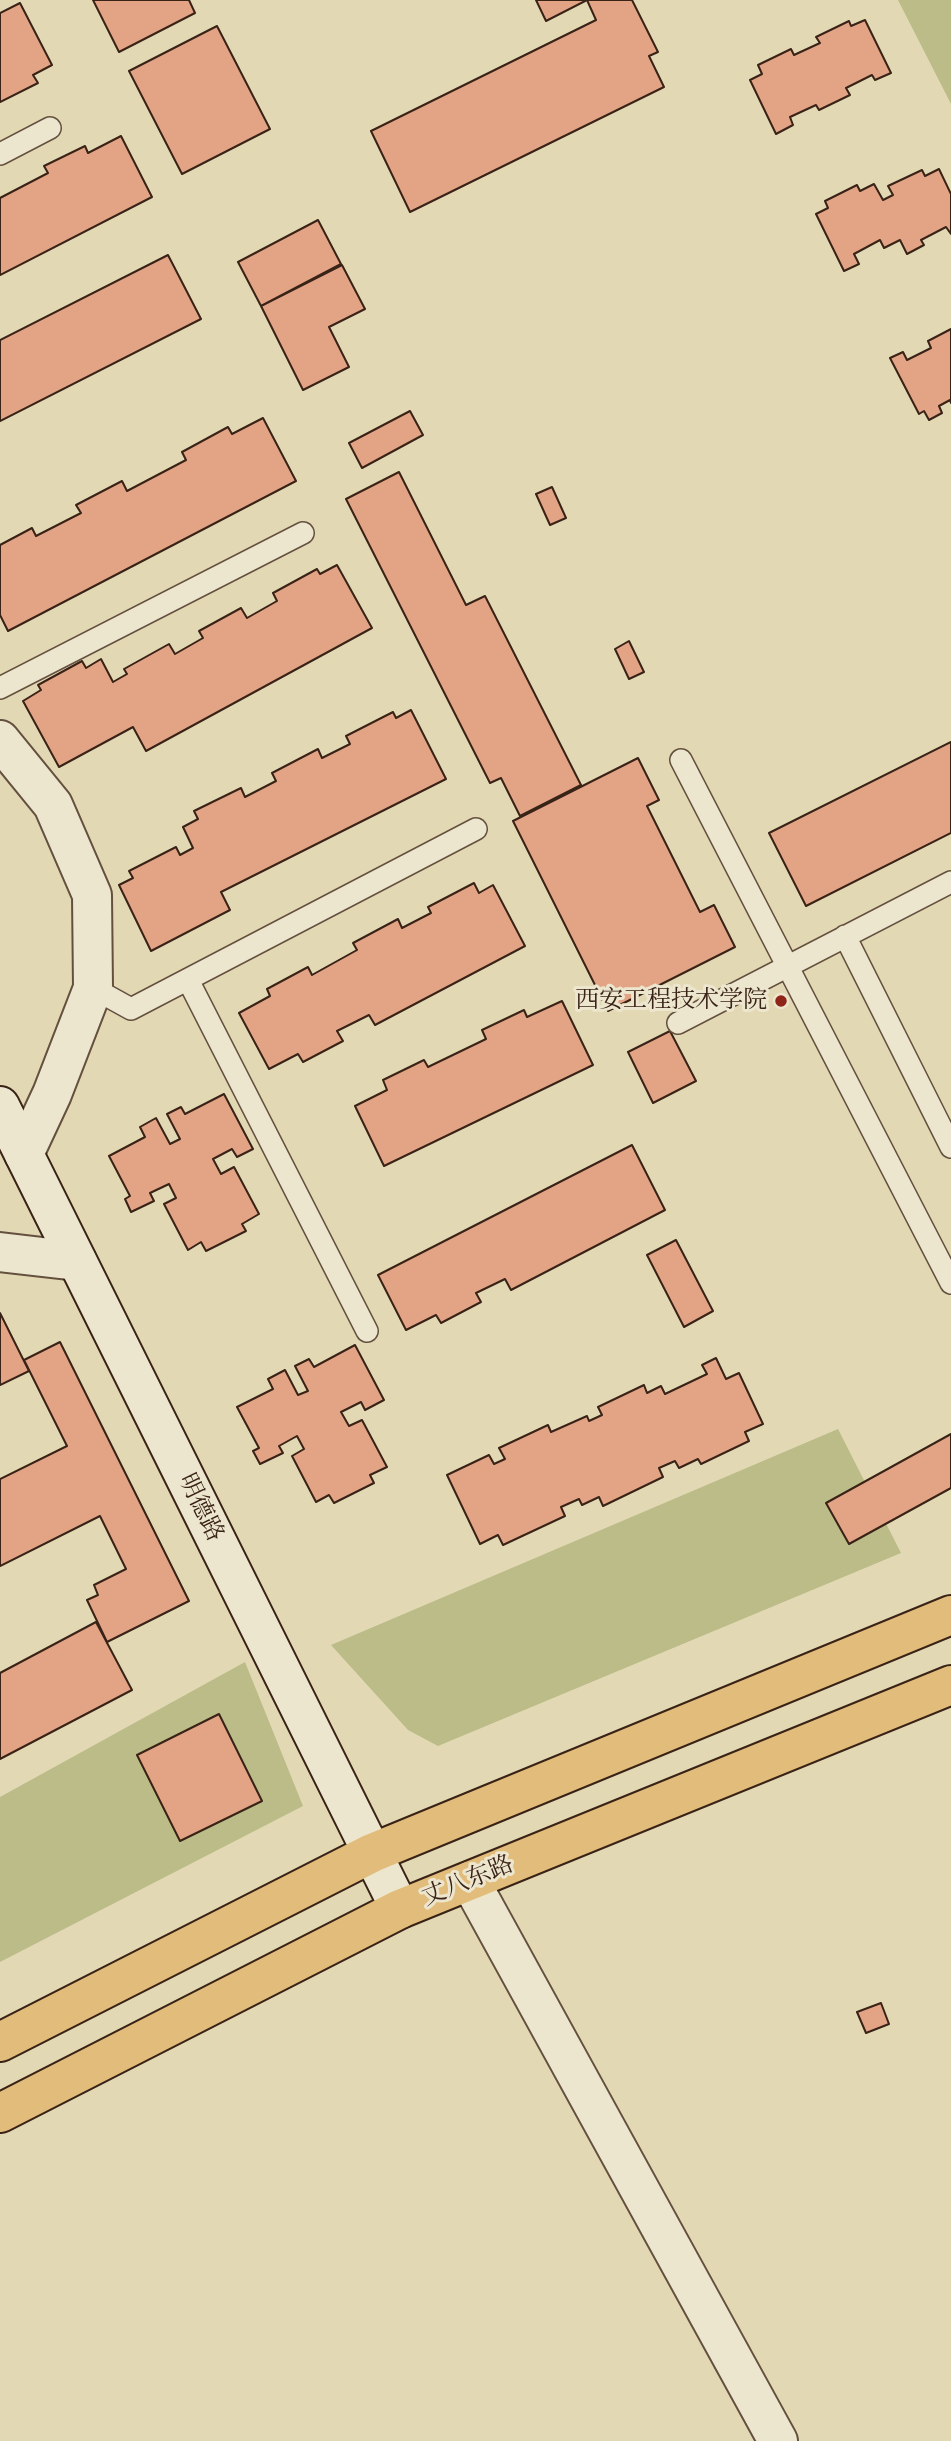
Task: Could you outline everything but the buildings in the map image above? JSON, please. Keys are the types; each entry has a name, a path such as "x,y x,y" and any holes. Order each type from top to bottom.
{"main road":[{"path":"0,2042 372,1853 951,1615"},
{"name":"丈八东路","path":"0,2113 400,1909 951,1685"}],"street":[{"path":"0,740 53,805 92,895 93,988 52,1094 24,1154"},
{"name":"明德路","path":"0,1106 400,1909"},
{"path":"0,1252 77,1261"},
{"path":"470,1881 778,2441"}],"lane":[{"path":"0,154 50,128"},
{"path":"0,688 303,533"},
{"path":"681,760 951,1283"},
{"path":"93,988 131,1009 476,829"},
{"path":"678,1023 951,882"},
{"path":"845,936 951,1147"},
{"path":"188,980 367,1331"}],"green space":[{"path":"898,0 951,0 951,104"},
{"path":"838,1429 901,1553 438,1746 408,1730 331,1645"},
{"path":"245,1662 303,1806 0,1962 0,1797"}],"place":[{"name":"西安工程技术学院","path":"781,1001"}]}
